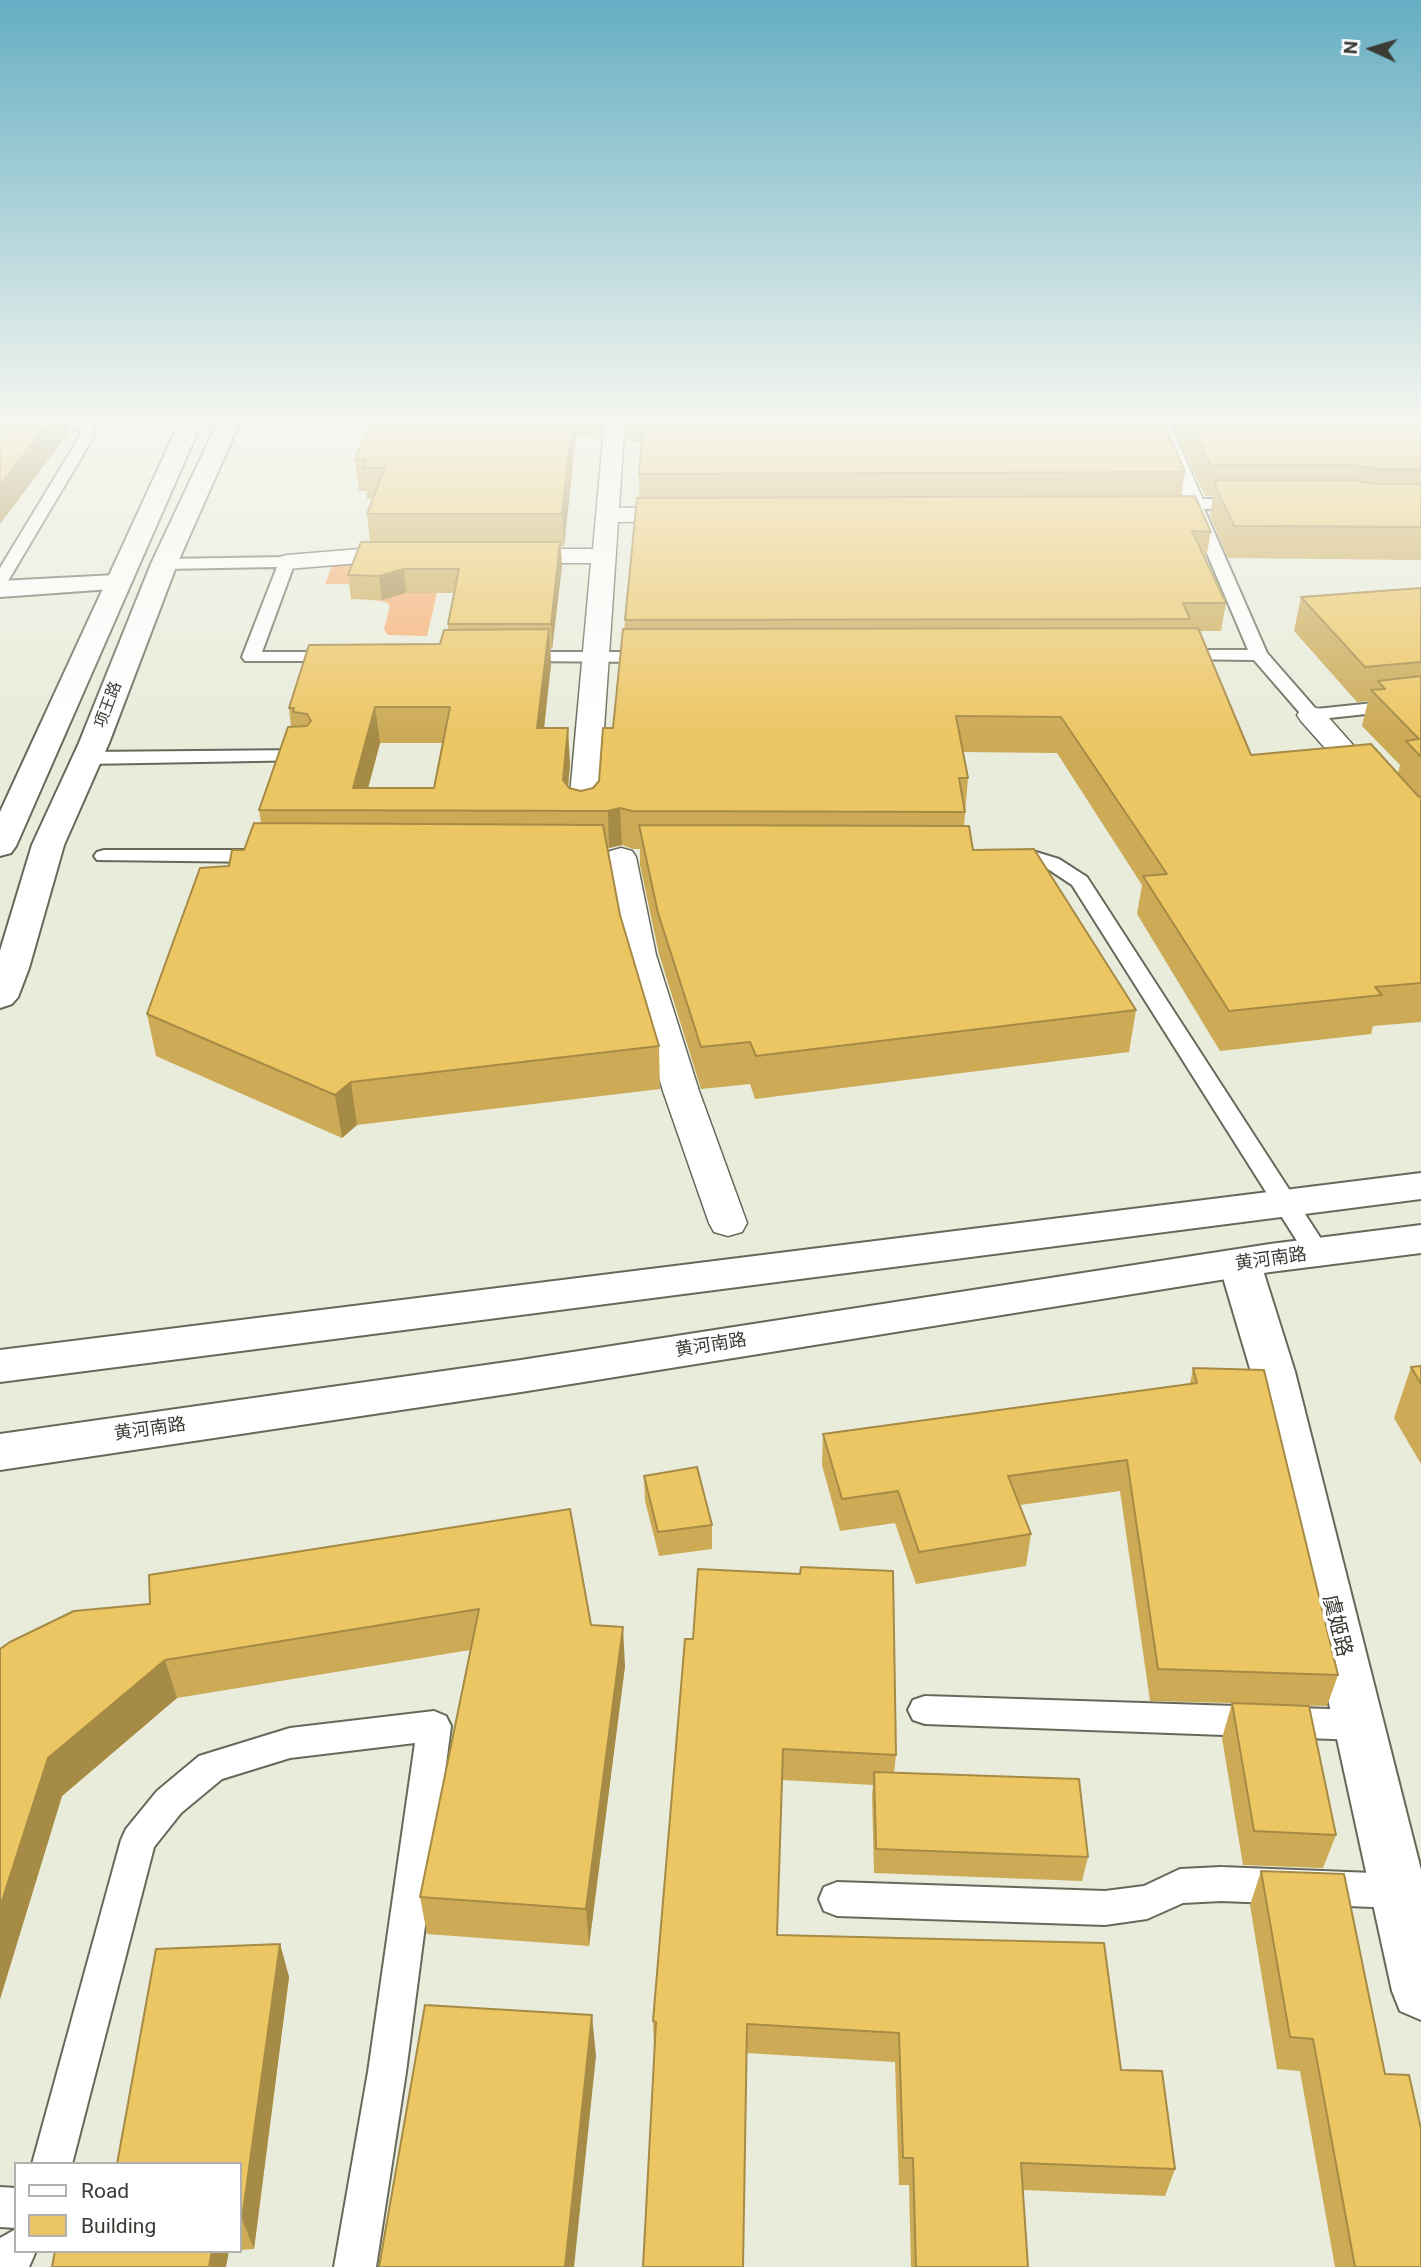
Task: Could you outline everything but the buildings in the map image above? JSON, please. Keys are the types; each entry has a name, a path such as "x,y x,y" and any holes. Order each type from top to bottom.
{"main road":[{"path":"0,846 145,523"},
{"name":"项王路","path":"0,997 12,968 48,845 87,758 183,523"},
{"path":"0,589 117,583"},
{"path":"0,1366 1421,1186"},
{"name":"黄河南路","path":"0,1452 508,1378 1240,1264 1421,1239"},
{"name":"虞姬路","path":"1240,1264 1273,1372 1360,1725 1420,1985"}],"street":[{"path":"583,817 606,523"},
{"path":"287,562 360,556 428,556"},
{"path":"495,556 603,556"},
{"path":"1311,715 1372,775"},
{"path":"621,857 640,955 681,1091 728,1223"}],"lane":[{"path":"0,581 35,523"},
{"path":"1202,523 1259,655 1311,715 1421,703"},
{"path":"164,564 287,562 251,657 361,657"},
{"path":"1162,655 1259,655"},
{"path":"498,657 664,657"},
{"path":"87,758 305,756"},
{"path":"104,856 286,856"},
{"path":"988,858 1042,860 1060,866 1080,881 1318,1254"},
{"path":"925,1710 1360,1725"},
{"path":"53,2162 138,1840 169,1802 211,1767 290,1743 434,1726 387,2072 355,2267"},
{"path":"837,1899 1105,1908 1147,1902 1180,1886 1221,1884 1398,1891"}],"shaded area":[{"path":"333,563 444,563 427,636 388,635 384,629 390,606 386,602 364,599 354,584 325,584"}]}
